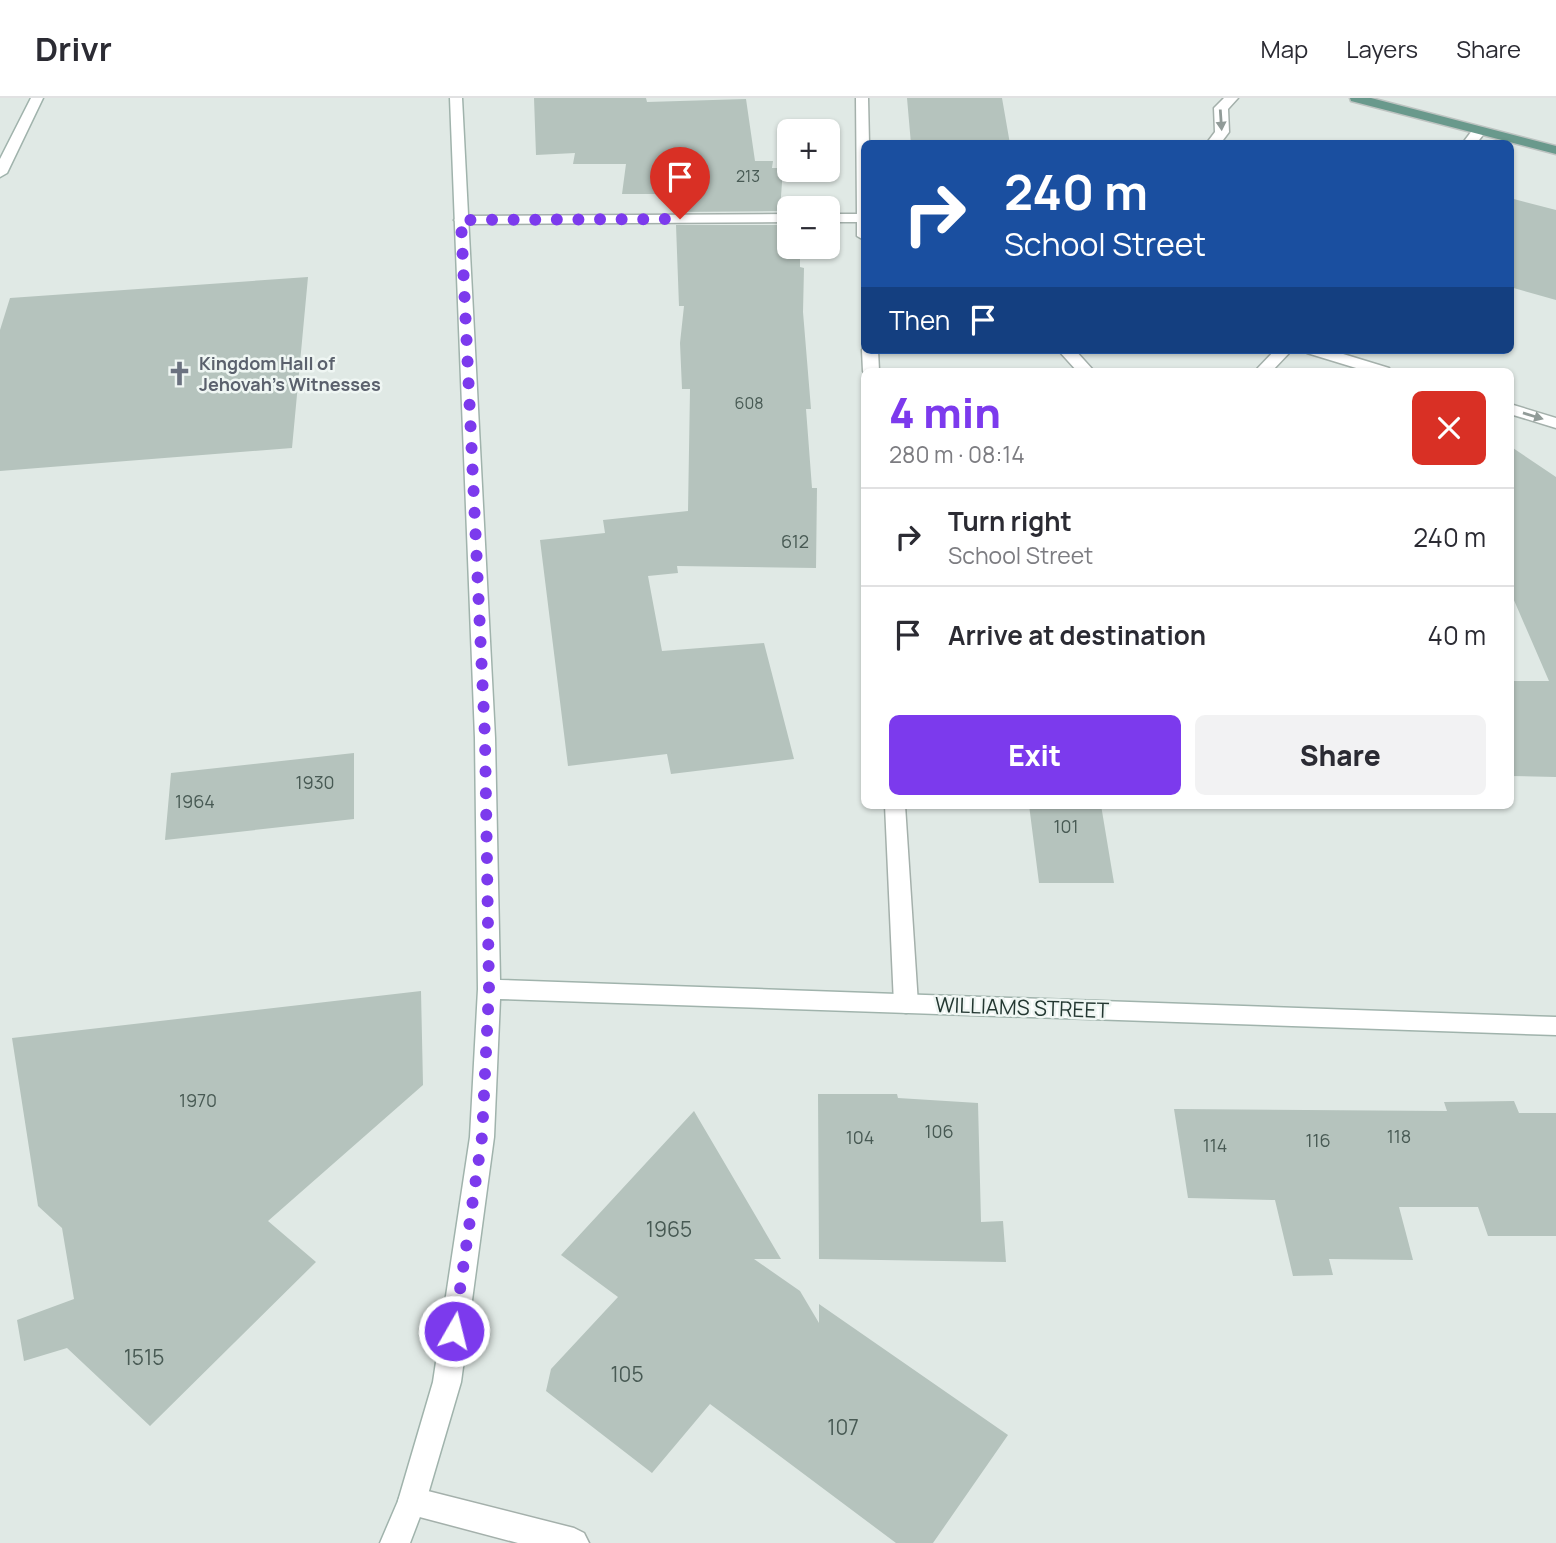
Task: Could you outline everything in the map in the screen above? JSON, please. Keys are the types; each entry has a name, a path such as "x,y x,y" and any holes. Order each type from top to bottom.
{"main road":[{"path":"1356,98 1556,150"}],"street":[{"path":"0,173 37,98"},
{"path":"395,1543 412,1501 447,1382 482,1137 489,989 485,738 456,98"},
{"path":"862,98 863,140"},
{"path":"1215,140 1222,132 1221,108 1232,98"},
{"path":"1471,140 1479,131"},
{"path":"461,220 777,218"},
{"path":"840,218 861,218"},
{"path":"1070,354 1083,368"},
{"path":"1266,368 1280,354"},
{"path":"1326,354 1373,368"},
{"path":"1514,410 1556,423"},
{"path":"895,809 905,1004"},
{"name":"WILLIAMS STREET","path":"489,989 1556,1026"},
{"path":"412,1501 574,1543"}],"building":[{"path":"534,98 646,98 647,102 746,99 755,161 773,161 772,168 777,168 777,182 782,182 781,196 777,196 777,211 675,212 674,194 622,194 626,164 573,164 575,153 536,155"},
{"path":"907,98 1002,98 1009,140 911,140"},
{"path":"1514,199 1556,210 1556,300 1514,288"},
{"path":"676,225 777,225 777,259 800,259 800,267 804,268 803,312 811,409 806,409 812,488 817,488 816,568 677,566 678,573 648,576 662,651 764,643 794,759 671,774 667,754 568,766 540,540 605,533 603,520 688,511 690,389 682,389 680,343 684,306 679,306"},
{"name":"Kingdom Hall of Jehovah’s Witnesses","path":"308,277 292,448 0,471 0,330 10,298"},
{"path":"1514,449 1556,477 1556,777 1514,776 1514,681 1549,681 1514,600"},
{"path":"354,753 354,819 165,840 171,773"},
{"path":"1030,809 1102,809 1114,883 1039,883"},
{"path":"421,991 423,1085 268,1221 316,1262 150,1426 67,1348 24,1361 17,1320 74,1299 62,1228 38,1206 12,1038"},
{"path":"818,1094 897,1094 898,1098 978,1103 981,1222 1003,1221 1006,1262 819,1259"},
{"path":"1514,1101 1519,1113 1556,1113 1556,1236 1488,1236 1478,1207 1399,1207 1413,1260 1329,1259 1333,1275 1293,1276 1275,1200 1188,1198 1174,1109 1447,1111 1444,1102"},
{"path":"694,1111 781,1259 754,1259 800,1291 819,1323 819,1304 1008,1435 933,1543 896,1543 710,1404 652,1473 546,1391 551,1369 618,1297 561,1255"}],"place":[{"name":"Kingdom Hall of Jehovah’s Witnesses","path":"179,374"}],"route":[{"path":"454,1331 482,1137 489,989 485,738 461,220 680,219"}]}
